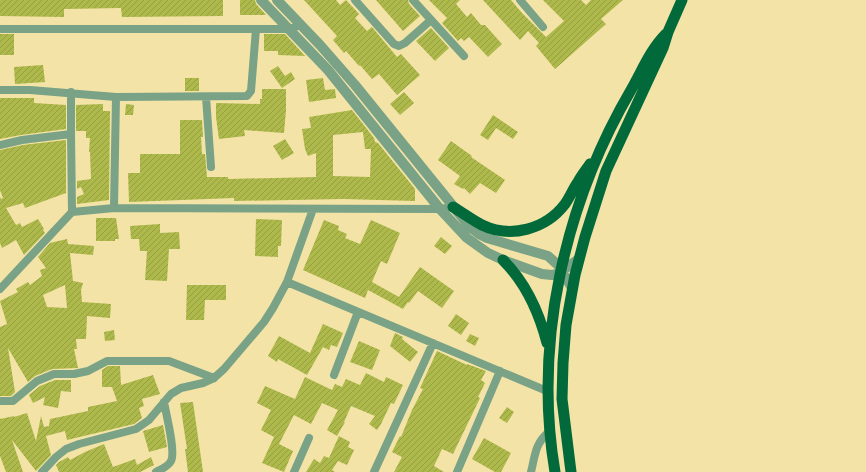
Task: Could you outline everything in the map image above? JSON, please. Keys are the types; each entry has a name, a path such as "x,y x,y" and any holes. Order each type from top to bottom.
{"main road":[{"path":"571,472 562,399 566,325 572,288 585,237 606,171 663,48 668,32 682,0"},
{"path":"554,472 549,432 547,391 549,348 554,300 570,232 580,200 615,117 654,47 668,32"},
{"path":"453,207 482,225 495,229 507,231 532,229 551,218 566,203 602,146"},
{"path":"503,260 525,286 537,312 549,348"}],"street":[{"path":"261,0 328,70 440,209 467,238 488,253 503,260 546,275 557,274 579,259"},
{"path":"277,0 355,85 470,227 487,238 548,256 555,261 572,288"},
{"path":"355,0 394,44 399,46 432,20"},
{"path":"413,0 464,56"},
{"path":"520,0 543,27"},
{"path":"0,29 289,29 301,25"},
{"path":"0,90 71,92 116,97 247,96 251,91 256,29"},
{"path":"71,92 72,212"},
{"path":"114,208 116,97"},
{"path":"206,97 211,168"},
{"path":"0,145 22,140 71,134"},
{"path":"0,289 72,212 114,208 440,209 453,207"},
{"path":"42,472 66,449 79,444 136,429 149,420 171,394 180,388 203,384 214,378 224,369 264,322 287,282 313,209"},
{"path":"287,282 547,391"},
{"path":"334,375 358,312"},
{"path":"374,472 432,343"},
{"path":"0,401 13,401 37,381 54,374 74,374 88,371 107,362 169,361 214,378"},
{"path":"457,472 500,371"},
{"path":"156,472 168,466 172,460 173,451 164,402"},
{"path":"531,472 534,456 542,437 549,432"},
{"path":"294,472 309,438"}],"building":[{"path":"0,0 223,0 223,16 122,17 121,8 64,9 64,17 0,16"},
{"path":"240,0 255,0 256,4 266,15 240,15"},
{"path":"304,0 336,0 340,5 346,0 359,14 355,18 367,31 372,27 397,57 401,54 420,75 397,95 379,74 372,79 346,51 344,53 333,40 337,36"},
{"path":"376,0 408,0 409,4 420,16 403,31"},
{"path":"429,0 460,0 456,4 467,17 471,13 481,25 485,25 502,44 488,57 469,37 464,41 461,38 458,41 442,23 447,18"},
{"path":"483,0 511,0 546,37 564,21 543,0 581,0 586,5 591,0 623,0 601,19 606,24 555,69 536,46 539,43 528,31 520,40"},
{"path":"431,28 449,48 435,61 416,41"},
{"path":"0,34 14,34 14,55 0,55"},
{"path":"264,34 285,34 305,56 278,55 278,51 264,51"},
{"path":"43,65 45,82 15,84 14,67"},
{"path":"278,66 285,76 291,72 295,79 282,88 270,71"},
{"path":"185,78 199,78 199,91 185,91"},
{"path":"323,78 325,90 335,89 336,98 309,102 306,80"},
{"path":"262,89 286,89 284,133 244,130 245,136 219,139 216,103 260,104 260,99 262,99"},
{"path":"404,92 414,103 400,115 390,104"},
{"path":"0,98 34,98 34,103 66,105 66,129 0,139"},
{"path":"103,104 103,111 110,111 109,200 77,204 77,197 84,194 81,187 77,189 77,181 91,179 89,152 90,138 86,138 86,131 76,131 76,105"},
{"path":"126,104 134,105 133,115 125,115"},
{"path":"352,110 374,138 375,142 378,143 415,189 415,201 343,199 234,201 234,198 129,202 128,173 140,173 140,154 180,154 180,120 202,120 202,154 205,154 207,177 228,177 228,179 316,177 316,153 308,156 305,149 302,129 311,128 309,117","holes":["363,132 365,149 371,149 370,177 333,176 333,135"]},
{"path":"493,115 518,132 513,139 496,128 488,140 480,135"},
{"path":"285,139 294,153 282,160 273,146"},
{"path":"66,140 66,193 25,208 23,203 6,208 16,225 20,223 22,227 38,219 45,233 24,255 16,240 2,248 0,243 0,197 1,199 3,198 0,190 0,150 23,145"},
{"path":"451,141 472,156 471,157 505,180 496,193 480,183 470,194 464,188 463,189 454,184 460,176 438,160"},
{"path":"96,218 116,218 119,239 115,239 115,241 96,241"},
{"path":"256,219 282,220 281,246 278,246 278,257 255,256"},
{"path":"324,220 339,226 338,230 347,234 345,238 360,244 371,220 400,233 387,264 381,261 372,282 399,297 420,267 454,291 442,308 418,291 403,309 368,290 365,298 303,270"},
{"path":"160,224 160,233 179,232 180,249 169,249 167,281 145,280 147,251 140,251 139,239 131,239 130,226"},
{"path":"441,237 452,246 445,254 434,246"},
{"path":"67,239 68,244 94,246 93,255 70,253 73,281 83,283 81,290 82,302 111,304 110,318 87,316 86,339 76,339 77,349 74,349 78,368 52,369 35,376 28,382 8,348 15,392 11,396 0,396 0,327 7,324 0,301 18,292 16,289 28,282 30,285 42,276 40,270 46,268 38,257 50,243","holes":["65,285 67,308 47,307 43,295"]},
{"path":"187,285 226,285 226,300 205,300 204,320 186,320"},
{"path":"456,314 469,323 461,335 448,326"},
{"path":"323,324 343,333 337,347 331,345 329,350 323,347 307,375 278,359 277,362 268,356 279,336 310,353"},
{"path":"114,330 115,340 105,341 104,332"},
{"path":"395,333 403,337 402,339 418,352 410,362 390,346"},
{"path":"470,334 479,338 475,346 466,341"},
{"path":"359,341 380,350 372,370 350,362"},
{"path":"437,351 467,365 486,371 481,380 485,383 478,397 480,398 453,454 442,449 434,466 444,472 394,472 402,457 392,452 400,436 401,437 412,410 423,389 420,388"},
{"path":"108,366 120,366 121,385 153,375 160,394 142,399 144,406 139,408 142,418 134,424 67,440 65,431 46,436 51,455 36,471 12,440 23,472 6,472 0,456 0,419 27,413 36,441 41,416 44,427 49,426 50,419 88,411 88,407 117,401 112,387 102,387 102,370"},
{"path":"366,373 384,382 386,377 403,385 394,404 391,403 377,430 369,424 375,416 351,406 345,422 337,436 327,430 338,410 322,403 311,424 294,415 279,444 293,451 284,472 262,463 274,437 261,430 271,410 257,403 265,386 295,399 305,377 332,390 335,384 342,387 346,379 360,385"},
{"path":"55,380 71,380 71,392 61,391 58,408 43,405 45,397 33,403 29,395 40,386"},
{"path":"193,402 203,472 188,472 185,449 187,449 180,403"},
{"path":"507,407 514,412 507,423 499,418"},
{"path":"163,425 167,447 149,452 143,431"},
{"path":"339,436 350,442 348,447 354,450 347,465 338,461 332,470 335,472 306,472 314,459 320,463 324,456 329,458"},
{"path":"484,438 511,453 501,472 495,472 472,459"},
{"path":"104,444 113,467 135,459 137,465 151,457 154,465 140,472 59,472 56,465 59,462 68,457 70,460"}]}
